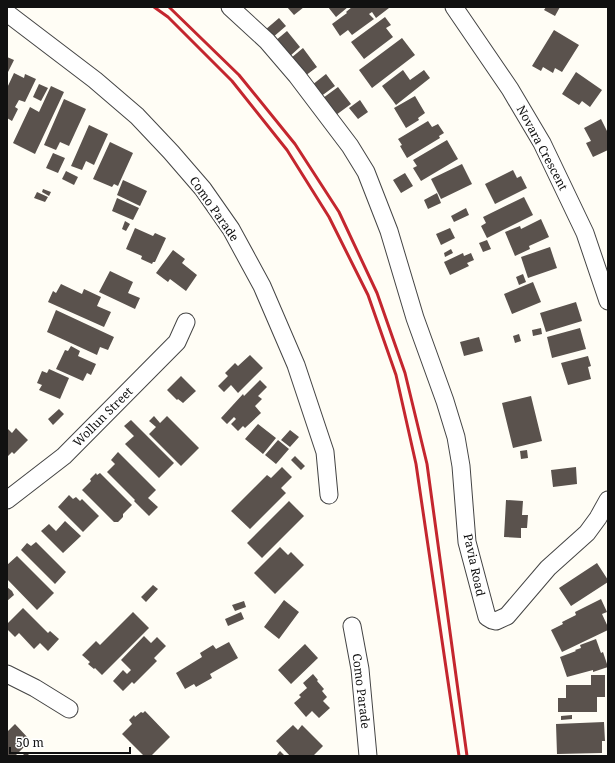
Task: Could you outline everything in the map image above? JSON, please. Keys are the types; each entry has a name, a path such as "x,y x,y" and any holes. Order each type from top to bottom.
{"street":[{"name":"Pavia Road","path":"230,7 267,41 297,76 350,146 366,172 389,231 415,318 445,401 456,437 461,466 467,542 487,617 496,621 507,616 548,568 587,533 598,518 608,500"},
{"name":"Novara Crescent","path":"454,7 510,90 542,142 585,233 608,301"},
{"name":"Como Parade","path":"7,13 95,80 137,116 203,189 232,229 262,286 296,365 325,452 329,495"},
{"name":"Wollun Street","path":"7,500 64,456 177,342 186,322"},
{"name":"Como Parade","path":"352,626 360,669 368,756"},
{"path":"7,674 35,688 69,709"}],"building":[{"path":"287,7 304,7 294,15"},
{"path":"328,7 348,7 336,17"},
{"path":"352,7 389,8 376,18 372,12 369,14 374,19 352,35 348,30 340,36 332,24 347,13 346,12"},
{"path":"546,7 560,7 555,16 544,10"},
{"path":"385,17 391,25 386,28 393,37 364,59 351,42"},
{"path":"279,18 286,26 272,38 265,30"},
{"path":"554,30 579,45 562,72 555,68 553,73 543,67 541,71 532,66"},
{"path":"287,31 300,47 289,57 275,41"},
{"path":"402,38 415,55 372,88 359,70"},
{"path":"303,48 317,67 305,76 291,58"},
{"path":"7,57 14,60 7,74"},
{"path":"403,70 410,80 424,70 430,78 396,105 382,86"},
{"path":"576,72 602,90 590,107 582,101 579,105 562,94"},
{"path":"14,73 24,78 25,74 36,79 25,102 19,100 15,107 18,109 12,121 7,118 7,88"},
{"path":"326,74 335,86 320,97 312,85"},
{"path":"39,84 48,88 41,101 33,97"},
{"path":"51,86 64,92 35,154 13,143 30,107 39,112"},
{"path":"338,87 351,104 336,115 323,98"},
{"path":"415,96 425,113 418,118 419,120 406,128 394,108"},
{"path":"64,99 86,109 69,146 60,142 56,150 44,145"},
{"path":"360,100 368,112 358,119 349,108"},
{"path":"601,119 608,133 608,150 593,157 586,143 591,141 584,128"},
{"path":"428,121 432,127 438,124 444,133 439,136 440,138 407,158 398,139"},
{"path":"89,125 108,134 94,165 86,161 82,170 71,166"},
{"path":"447,140 458,159 421,181 413,168 417,166 413,160"},
{"path":"110,142 133,153 118,186 114,184 112,187 93,179"},
{"path":"53,153 65,158 58,173 46,168"},
{"path":"462,164 472,184 441,199 431,179"},
{"path":"513,170 517,178 521,176 527,188 495,204 485,184"},
{"path":"66,171 78,177 74,185 62,179"},
{"path":"405,173 413,186 401,193 393,180"},
{"path":"123,180 147,191 140,206 117,195"},
{"path":"43,189 51,192 49,196 42,192"},
{"path":"37,192 48,197 45,202 34,198"},
{"path":"437,193 441,203 428,209 424,200"},
{"path":"524,197 533,215 487,238 481,226 486,223 483,217"},
{"path":"117,198 139,208 133,220 112,211"},
{"path":"466,208 469,215 454,222 451,216"},
{"path":"541,219 549,237 529,246 530,249 515,256 505,232 520,226 521,229"},
{"path":"125,221 130,224 126,231 122,229"},
{"path":"135,228 153,236 155,233 166,238 155,262 152,264 141,259 142,256 126,249"},
{"path":"450,228 455,238 441,245 436,234"},
{"path":"487,240 491,249 483,252 479,243"},
{"path":"550,247 557,268 528,278 521,257"},
{"path":"451,249 453,253 445,257 444,253"},
{"path":"173,250 185,259 182,263 197,275 186,291 170,279 168,282 156,273"},
{"path":"463,253 464,256 471,253 474,260 467,263 469,266 450,275 444,262"},
{"path":"110,271 133,282 128,293 140,298 135,309 99,292"},
{"path":"523,274 526,282 519,285 516,277"},
{"path":"533,282 541,302 512,314 504,294"},
{"path":"61,284 82,294 84,289 101,297 97,306 111,312 104,327 48,302 53,291 56,293"},
{"path":"576,302 582,321 546,332 540,313"},
{"path":"56,310 114,337 108,350 100,347 97,355 47,332"},
{"path":"541,328 542,334 533,336 532,330"},
{"path":"580,328 586,349 552,358 547,337"},
{"path":"519,334 521,341 515,343 513,336"},
{"path":"479,337 483,351 464,356 460,342"},
{"path":"71,346 80,351 78,356 96,364 91,375 87,373 83,381 56,369 65,350 68,351"},
{"path":"250,355 263,368 238,393 231,385 224,392 218,386 228,376 225,373 235,363 238,366"},
{"path":"588,356 591,366 588,367 591,379 568,385 561,363"},
{"path":"49,369 69,378 60,399 39,390 42,385 37,383 42,371 47,373"},
{"path":"181,376 196,391 183,403 178,399 177,400 167,390"},
{"path":"260,380 267,387 258,396 262,399 255,406 261,413 245,428 243,426 238,431 231,424 236,419 234,417 227,424 221,418 243,394 244,396"},
{"path":"531,396 542,441 513,448 502,403"},
{"path":"59,409 64,414 53,425 48,419"},
{"path":"154,416 160,423 167,416 199,448 181,466 149,434 156,427 149,421"},
{"path":"131,420 174,463 159,478 125,444 134,436 124,426"},
{"path":"258,424 276,438 263,454 245,439"},
{"path":"7,428 12,433 16,428 28,440 14,454 12,452 7,457"},
{"path":"290,430 299,437 290,447 281,440"},
{"path":"278,440 289,449 276,464 265,455"},
{"path":"527,450 528,458 521,459 520,451"},
{"path":"118,452 156,490 148,498 158,507 149,516 107,472 115,464 111,460"},
{"path":"295,456 305,466 301,470 291,460"},
{"path":"282,467 292,477 281,488 286,493 250,529 231,511 267,475 271,478"},
{"path":"576,467 577,484 553,487 551,470"},
{"path":"96,473 97,475 100,473 132,505 123,514 123,517 118,522 114,522 82,490 91,481 90,479"},
{"path":"69,495 73,499 76,497 80,501 82,499 99,516 83,532 58,507"},
{"path":"506,500 523,501 522,515 528,515 527,528 521,528 521,538 504,537"},
{"path":"289,501 304,516 262,558 247,543"},
{"path":"65,521 81,536 63,553 41,531 49,524 56,531"},
{"path":"36,542 66,572 55,584 21,550 27,543 31,546"},
{"path":"280,547 288,555 291,552 304,565 275,594 254,573"},
{"path":"17,556 54,593 37,610 7,579 7,565"},
{"path":"597,563 608,582 571,606 559,588"},
{"path":"153,585 158,589 146,602 141,597"},
{"path":"7,587 14,595 7,601"},
{"path":"601,599 607,612 602,614 608,630 562,652 551,630 563,624 562,622 576,615 575,612"},
{"path":"284,600 299,612 279,639 264,627"},
{"path":"244,601 246,607 235,611 232,605"},
{"path":"23,608 48,633 50,631 59,639 48,651 40,643 34,649 19,633 15,637 7,629 7,624"},
{"path":"133,612 149,628 102,675 88,664 90,662 82,655 96,641 100,645"},
{"path":"241,612 244,619 228,626 225,619"},
{"path":"144,636 151,643 157,637 166,646 154,658 157,661 134,684 132,682 123,691 113,681 123,670 127,674 131,670 121,660"},
{"path":"596,639 601,653 603,652 608,667 593,672 593,670 567,677 560,657 581,648 580,645"},
{"path":"229,642 238,658 210,674 212,678 196,687 194,684 185,689 176,673 202,657 200,653 213,645 216,649"},
{"path":"305,644 318,658 291,684 278,670"},
{"path":"313,674 324,689 322,691 327,697 323,701 330,708 319,718 312,711 306,717 294,703 301,697 299,695 307,688 303,683"},
{"path":"591,675 605,675 605,697 597,697 597,712 558,712 558,698 566,698 566,685 591,685"},
{"path":"145,711 170,737 151,756 144,756 122,734 132,724 129,720 134,715 135,717 141,712 143,713"},
{"path":"572,715 572,719 561,720 561,716"},
{"path":"604,722 605,741 602,741 602,753 557,754 556,724"},
{"path":"15,724 29,739 27,741 29,742 15,756 7,756 7,732"},
{"path":"293,725 298,730 302,725 323,746 313,756 290,756 276,741"},
{"path":"280,751 285,756 276,756"},
{"path":"26,752 30,756 22,756"}],"railway":[{"path":"154,7 168,17 232,81 287,150 329,217 368,295 396,375 416,464 459,756"},
{"path":"169,7 239,75 295,144 339,212 377,293 405,373 427,464 467,756"}]}
